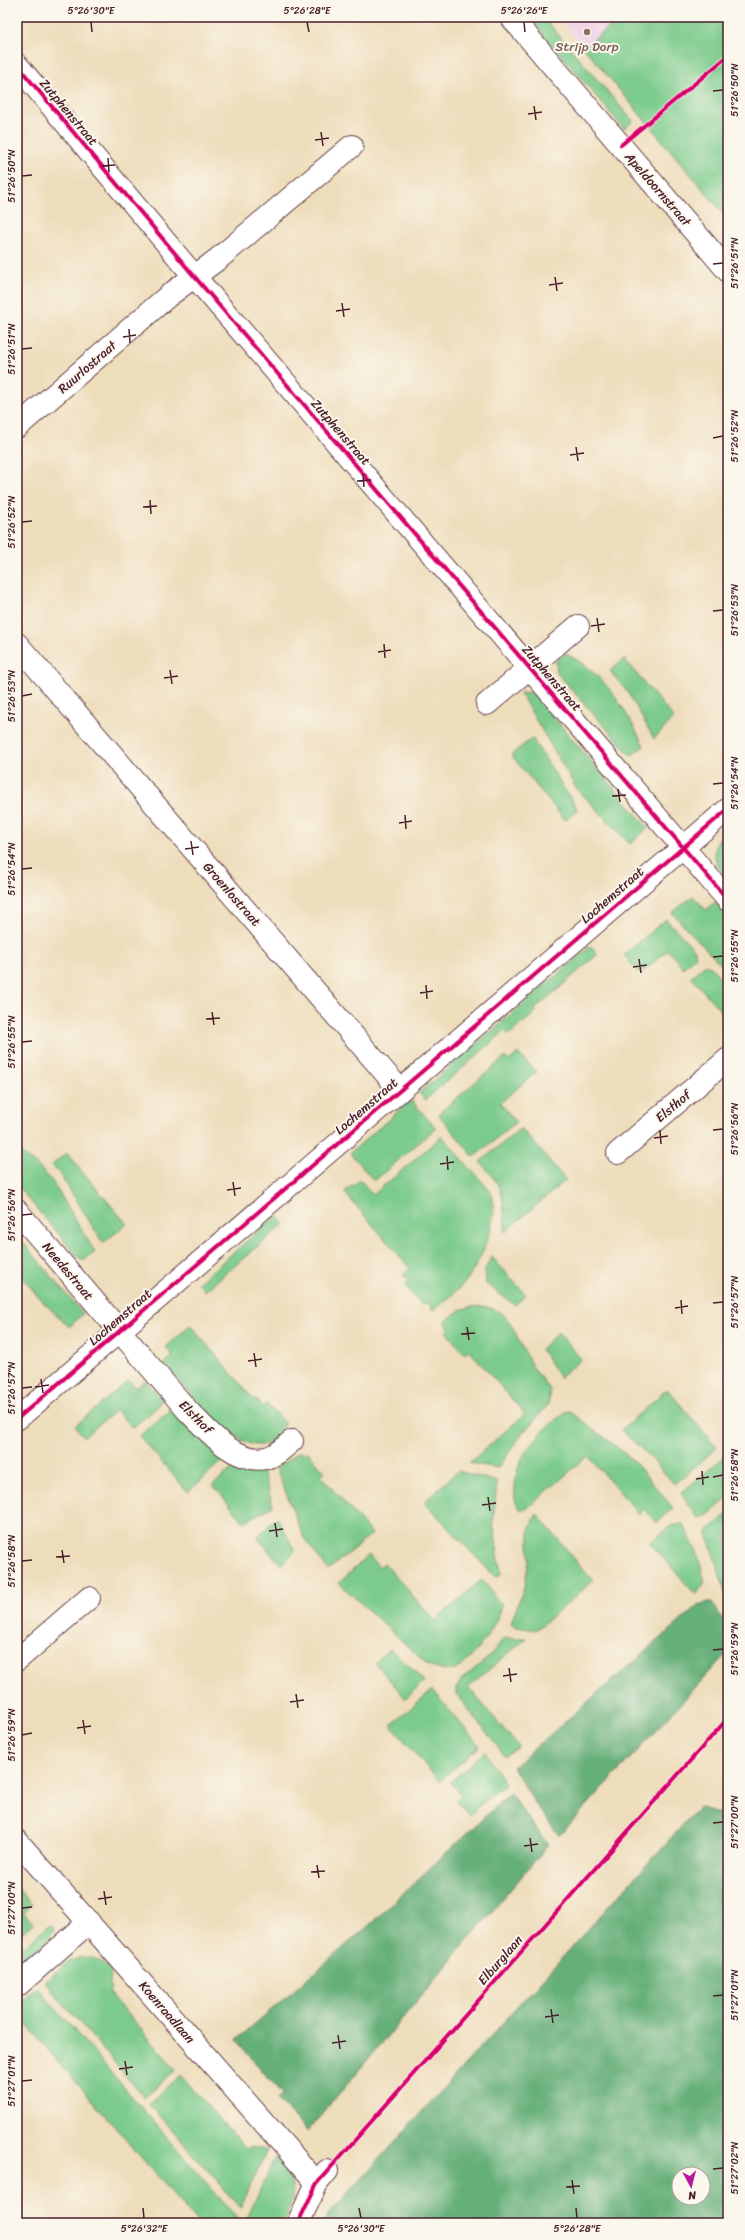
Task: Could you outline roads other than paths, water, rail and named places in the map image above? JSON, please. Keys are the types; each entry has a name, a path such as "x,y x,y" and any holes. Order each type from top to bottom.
{"street":[{"name":"Apeldoornstraat","path":"511,17 728,271"},
{"name":"Zutphenstraat","path":"17,65 194,276 684,846"},
{"name":"Ruurlostraat","path":"17,426 194,276 218,259 352,146"},
{"path":"487,704 578,626"},
{"name":"Groenlostraat","path":"17,644 400,1090"},
{"name":"Lochemstraat","path":"17,1419 728,809"},
{"path":"684,846 728,900"},
{"name":"Elsthof","path":"618,1153 728,1059"},
{"name":"Needestraat","path":"17,1211 119,1331"},
{"name":"Elsthof","path":"119,1331 188,1411 232,1449 250,1458 267,1458 292,1441"},
{"path":"17,1660 89,1598"},
{"name":"Koenraadlaan","path":"17,1841 322,2177 298,2223"},
{"path":"17,1986 89,1922"}],"place":[{"name":"Strijp Dorp","path":"587,32"}]}
